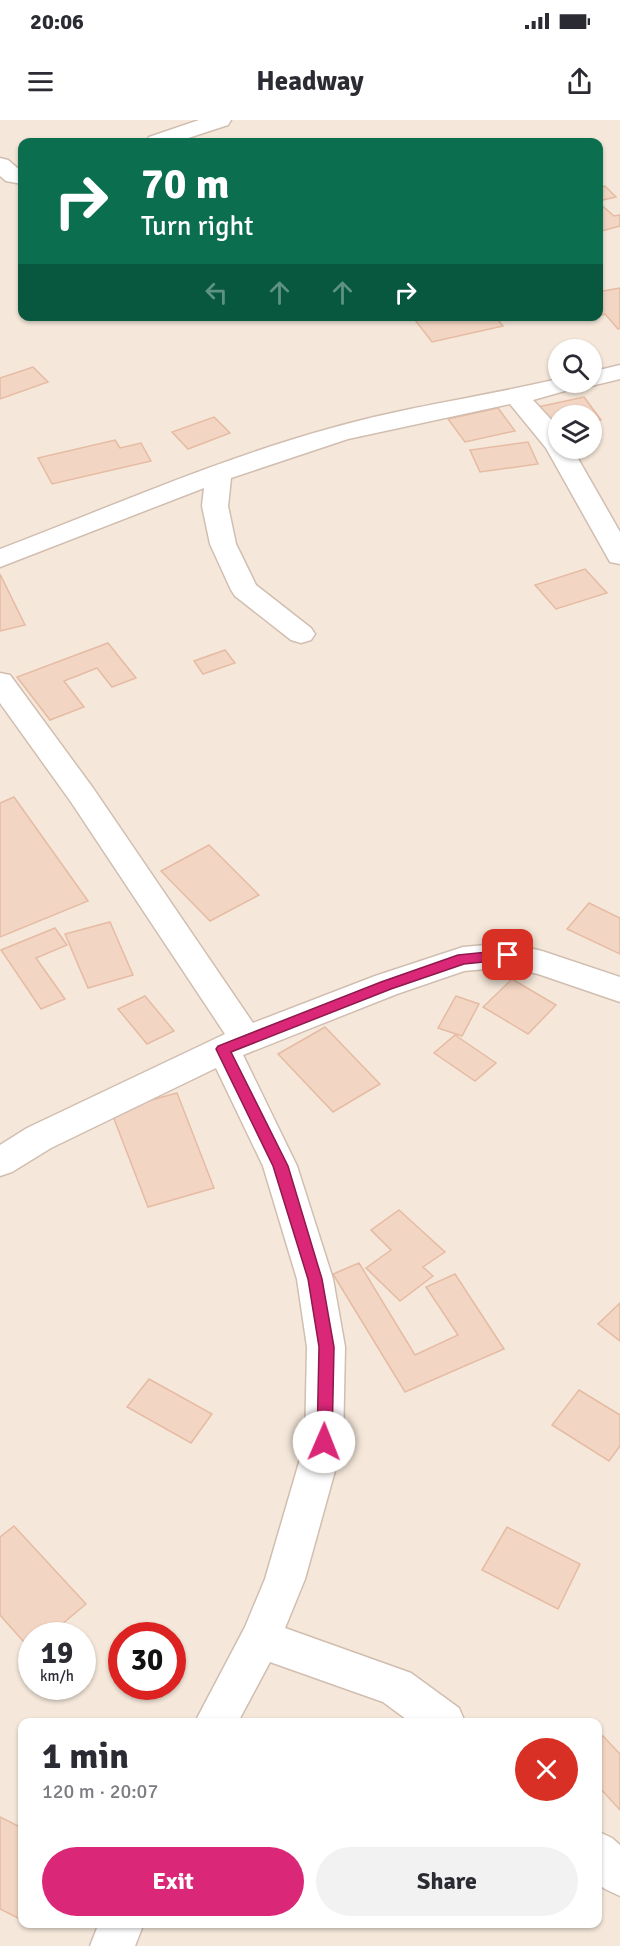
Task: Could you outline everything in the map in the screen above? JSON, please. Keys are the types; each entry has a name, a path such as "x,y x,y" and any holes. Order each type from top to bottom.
{"street":[{"path":"168,138 220,120"},
{"path":"0,165 18,177"},
{"path":"602,376 620,372"},
{"path":"0,559 307,442 379,424 548,389"},
{"path":"517,397 548,431"},
{"path":"566,459 620,556"},
{"path":"218,474 215,506 222,544 245,590 301,634"},
{"path":"0,682 82,795 235,1044 280,1166 315,1279 326,1347 324,1442 285,1580 260,1639 218,1718"},
{"path":"0,1162 39,1138 235,1044 386,985 463,959 508,955 542,963 620,990"},
{"path":"260,1639 396,1687 439,1718"},
{"path":"602,1858 620,1874"},
{"path":"112,1946 120,1928"}],"shaded area":[{"path":"0,120 620,120 620,1946 0,1946"}],"building":[{"path":"605,186 616,197 603,200 603,187"},
{"path":"603,206 614,216 620,215 620,226 603,231"},
{"path":"620,288 620,328 618,329 603,315 603,291"},
{"path":"416,321 499,321 503,326 432,342"},
{"path":"33,367 48,382 0,399 0,378"},
{"path":"584,397 590,405 548,405 548,421 533,408"},
{"path":"498,408 515,431 465,442 448,419"},
{"path":"214,417 230,433 188,449 172,432"},
{"path":"115,440 120,448 141,443 151,461 52,484 38,458"},
{"path":"528,442 538,464 480,472 470,450"},
{"path":"585,569 607,593 556,609 535,585"},
{"path":"0,574 25,625 0,631"},
{"path":"108,643 136,678 112,687 97,668 64,681 84,707 50,720 17,677"},
{"path":"225,650 235,663 203,674 194,661"},
{"path":"14,797 88,901 0,937 0,803"},
{"path":"209,845 259,895 210,921 161,871"},
{"path":"589,903 620,918 620,954 567,929"},
{"path":"110,922 133,975 88,988 65,934"},
{"path":"55,928 67,945 36,958 65,999 41,1009 1,950"},
{"path":"512,979 556,1005 528,1034 483,1007"},
{"path":"145,996 174,1031 147,1044 118,1009"},
{"path":"456,996 479,1004 462,1036 438,1028"},
{"path":"325,1027 380,1084 333,1112 278,1054"},
{"path":"455,1035 496,1063 475,1081 434,1053"},
{"path":"177,1093 214,1188 148,1207 111,1111"},
{"path":"399,1210 445,1252 423,1267 433,1276 400,1301 366,1268 391,1250 371,1230"},
{"path":"359,1263 415,1355 458,1335 426,1287 455,1274 504,1349 405,1392 333,1274"},
{"path":"620,1303 620,1341 598,1324"},
{"path":"149,1379 212,1414 191,1443 127,1407"},
{"path":"579,1390 620,1415 620,1446 609,1461 552,1425"},
{"path":"14,1526 86,1604 65,1622 18,1622 18,1635 0,1615 0,1537"},
{"path":"507,1527 580,1564 558,1609 482,1570"},
{"path":"602,1737 620,1754 620,1810 602,1790"},
{"path":"0,1817 18,1826 18,1918 0,1909"}],"route":[{"path":"324,1442 326,1347 315,1279 280,1166 223,1049 386,985 463,959 508,955"}]}
